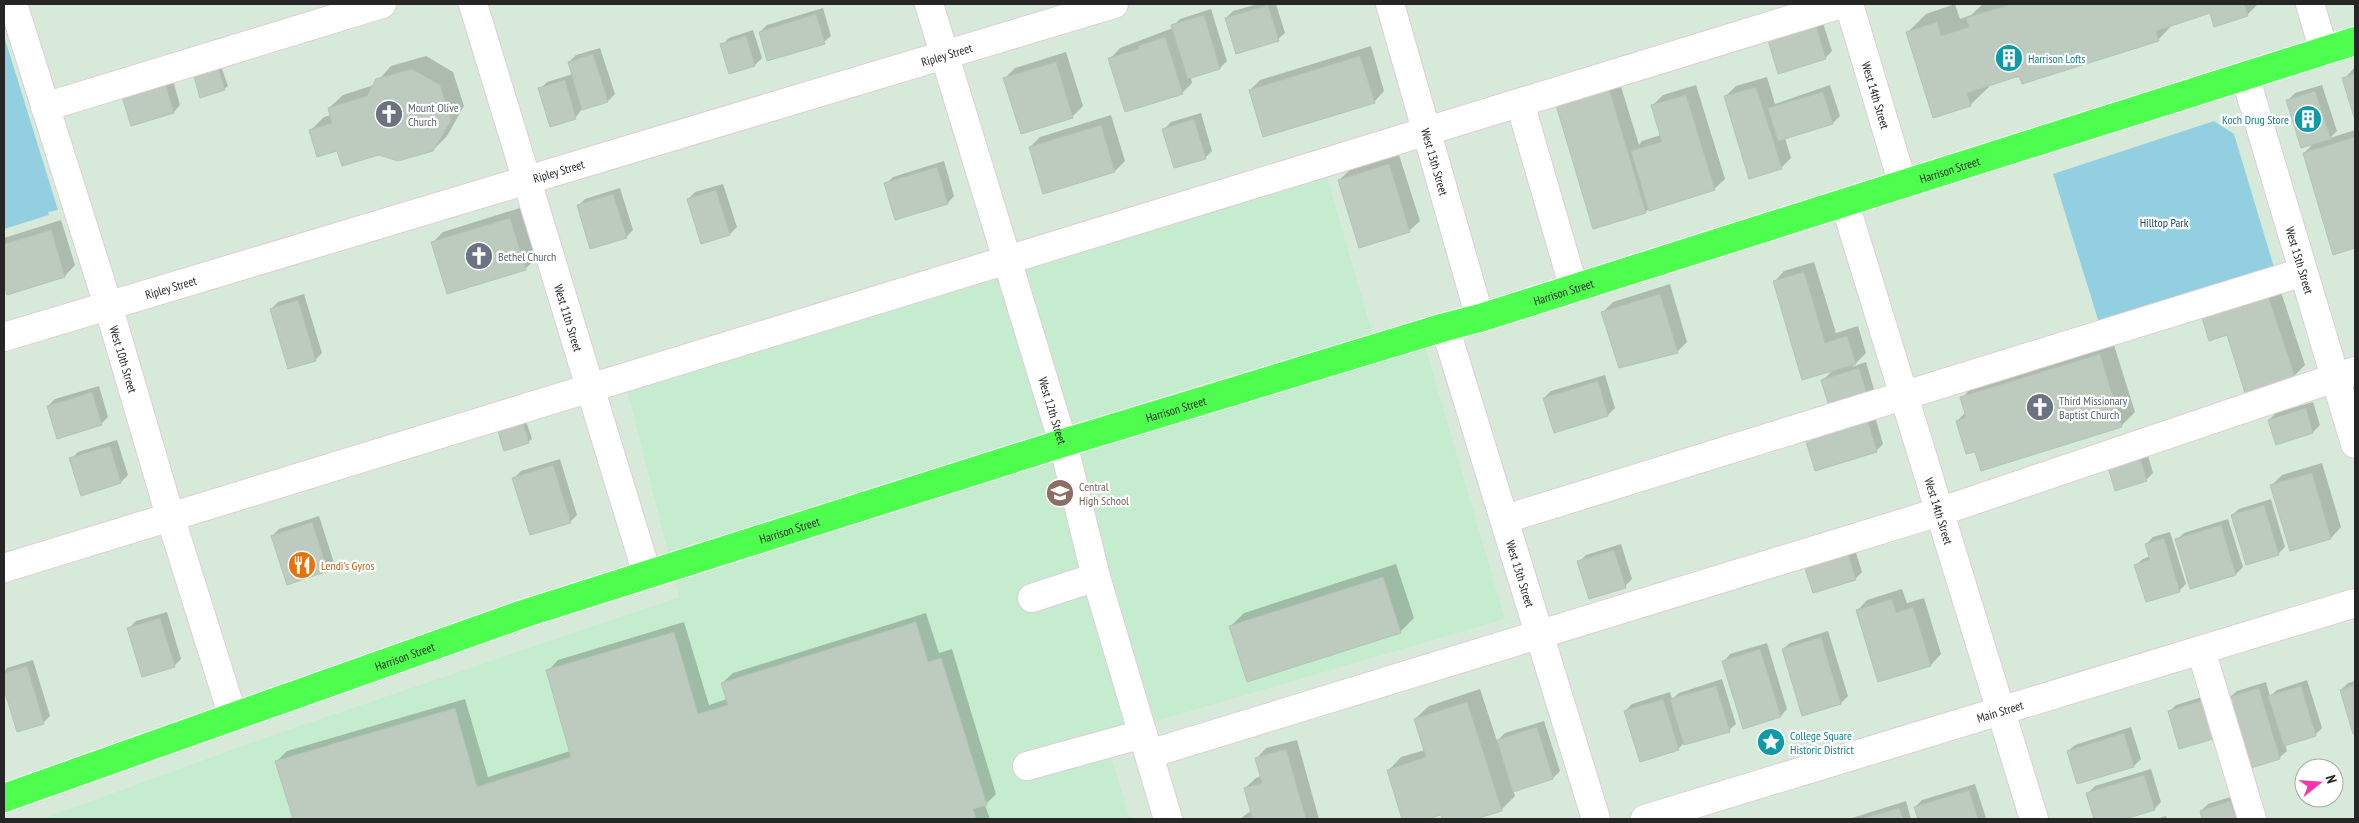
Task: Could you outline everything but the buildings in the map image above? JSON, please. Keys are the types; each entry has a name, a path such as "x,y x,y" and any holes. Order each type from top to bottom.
{"highway":[{"name":"Harrison Street","path":"4,798 523,614 647,574 1063,443 1574,289 2355,41"}],"street":[{"name":"West 10th Street","path":"13,4 108,305 170,516 233,717"},
{"path":"45,107 382,4"},
{"name":"West 11th Street","path":"474,4 589,389 647,574"},
{"name":"West 12th Street","path":"929,4 1063,443 1096,577 1168,819"},
{"name":"Ripley Street","path":"4,337 1114,4"},
{"name":"West 13th Street","path":"1390,4 1480,318"},
{"path":"4,568 1841,4"},
{"name":"West 14th Street","path":"1850,4 1903,185"},
{"path":"2310,4 2324,51"},
{"name":"West 15th Street","path":"2244,76 2303,272 2345,374 2355,444"},
{"path":"1520,103 1574,289"},
{"name":"West 14th Street","path":"1845,204 2034,819"},
{"path":"1505,519 2303,272"},
{"name":"West 13th Street","path":"1445,327 1596,819"},
{"path":"1027,766 1146,744 1540,634 1939,512 2345,374"},
{"path":"1032,598 1096,577"},
{"name":"Main Street","path":"1645,819 2355,602"},
{"path":"2201,650 2252,819"}],"shaded area":[{"name":"Central High School","path":"1326,174 1380,359 1425,346 1505,619 1105,736 1130,819 42,819 264,738 679,597 627,390"}],"green space":[{"path":"4,36 58,210 48,212 49,215 4,229"},
{"name":"Hilltop Park","path":"2214,121 2234,134 2276,274 2100,326 2053,174"}],"place":[{"name":"Harrison Lofts","path":"2009,58"},
{"name":"Mount Olive Church","path":"389,114"},
{"name":"Koch Drug Store","path":"2308,119"},
{"name":"Bethel Church","path":"479,256"},
{"name":"Third Missionary Baptist Church","path":"2040,407"},
{"name":"Central High School","path":"1060,493"},
{"name":"Lendi's Gyros","path":"302,565"},
{"name":"College Square Historic District","path":"1771,742"}]}
